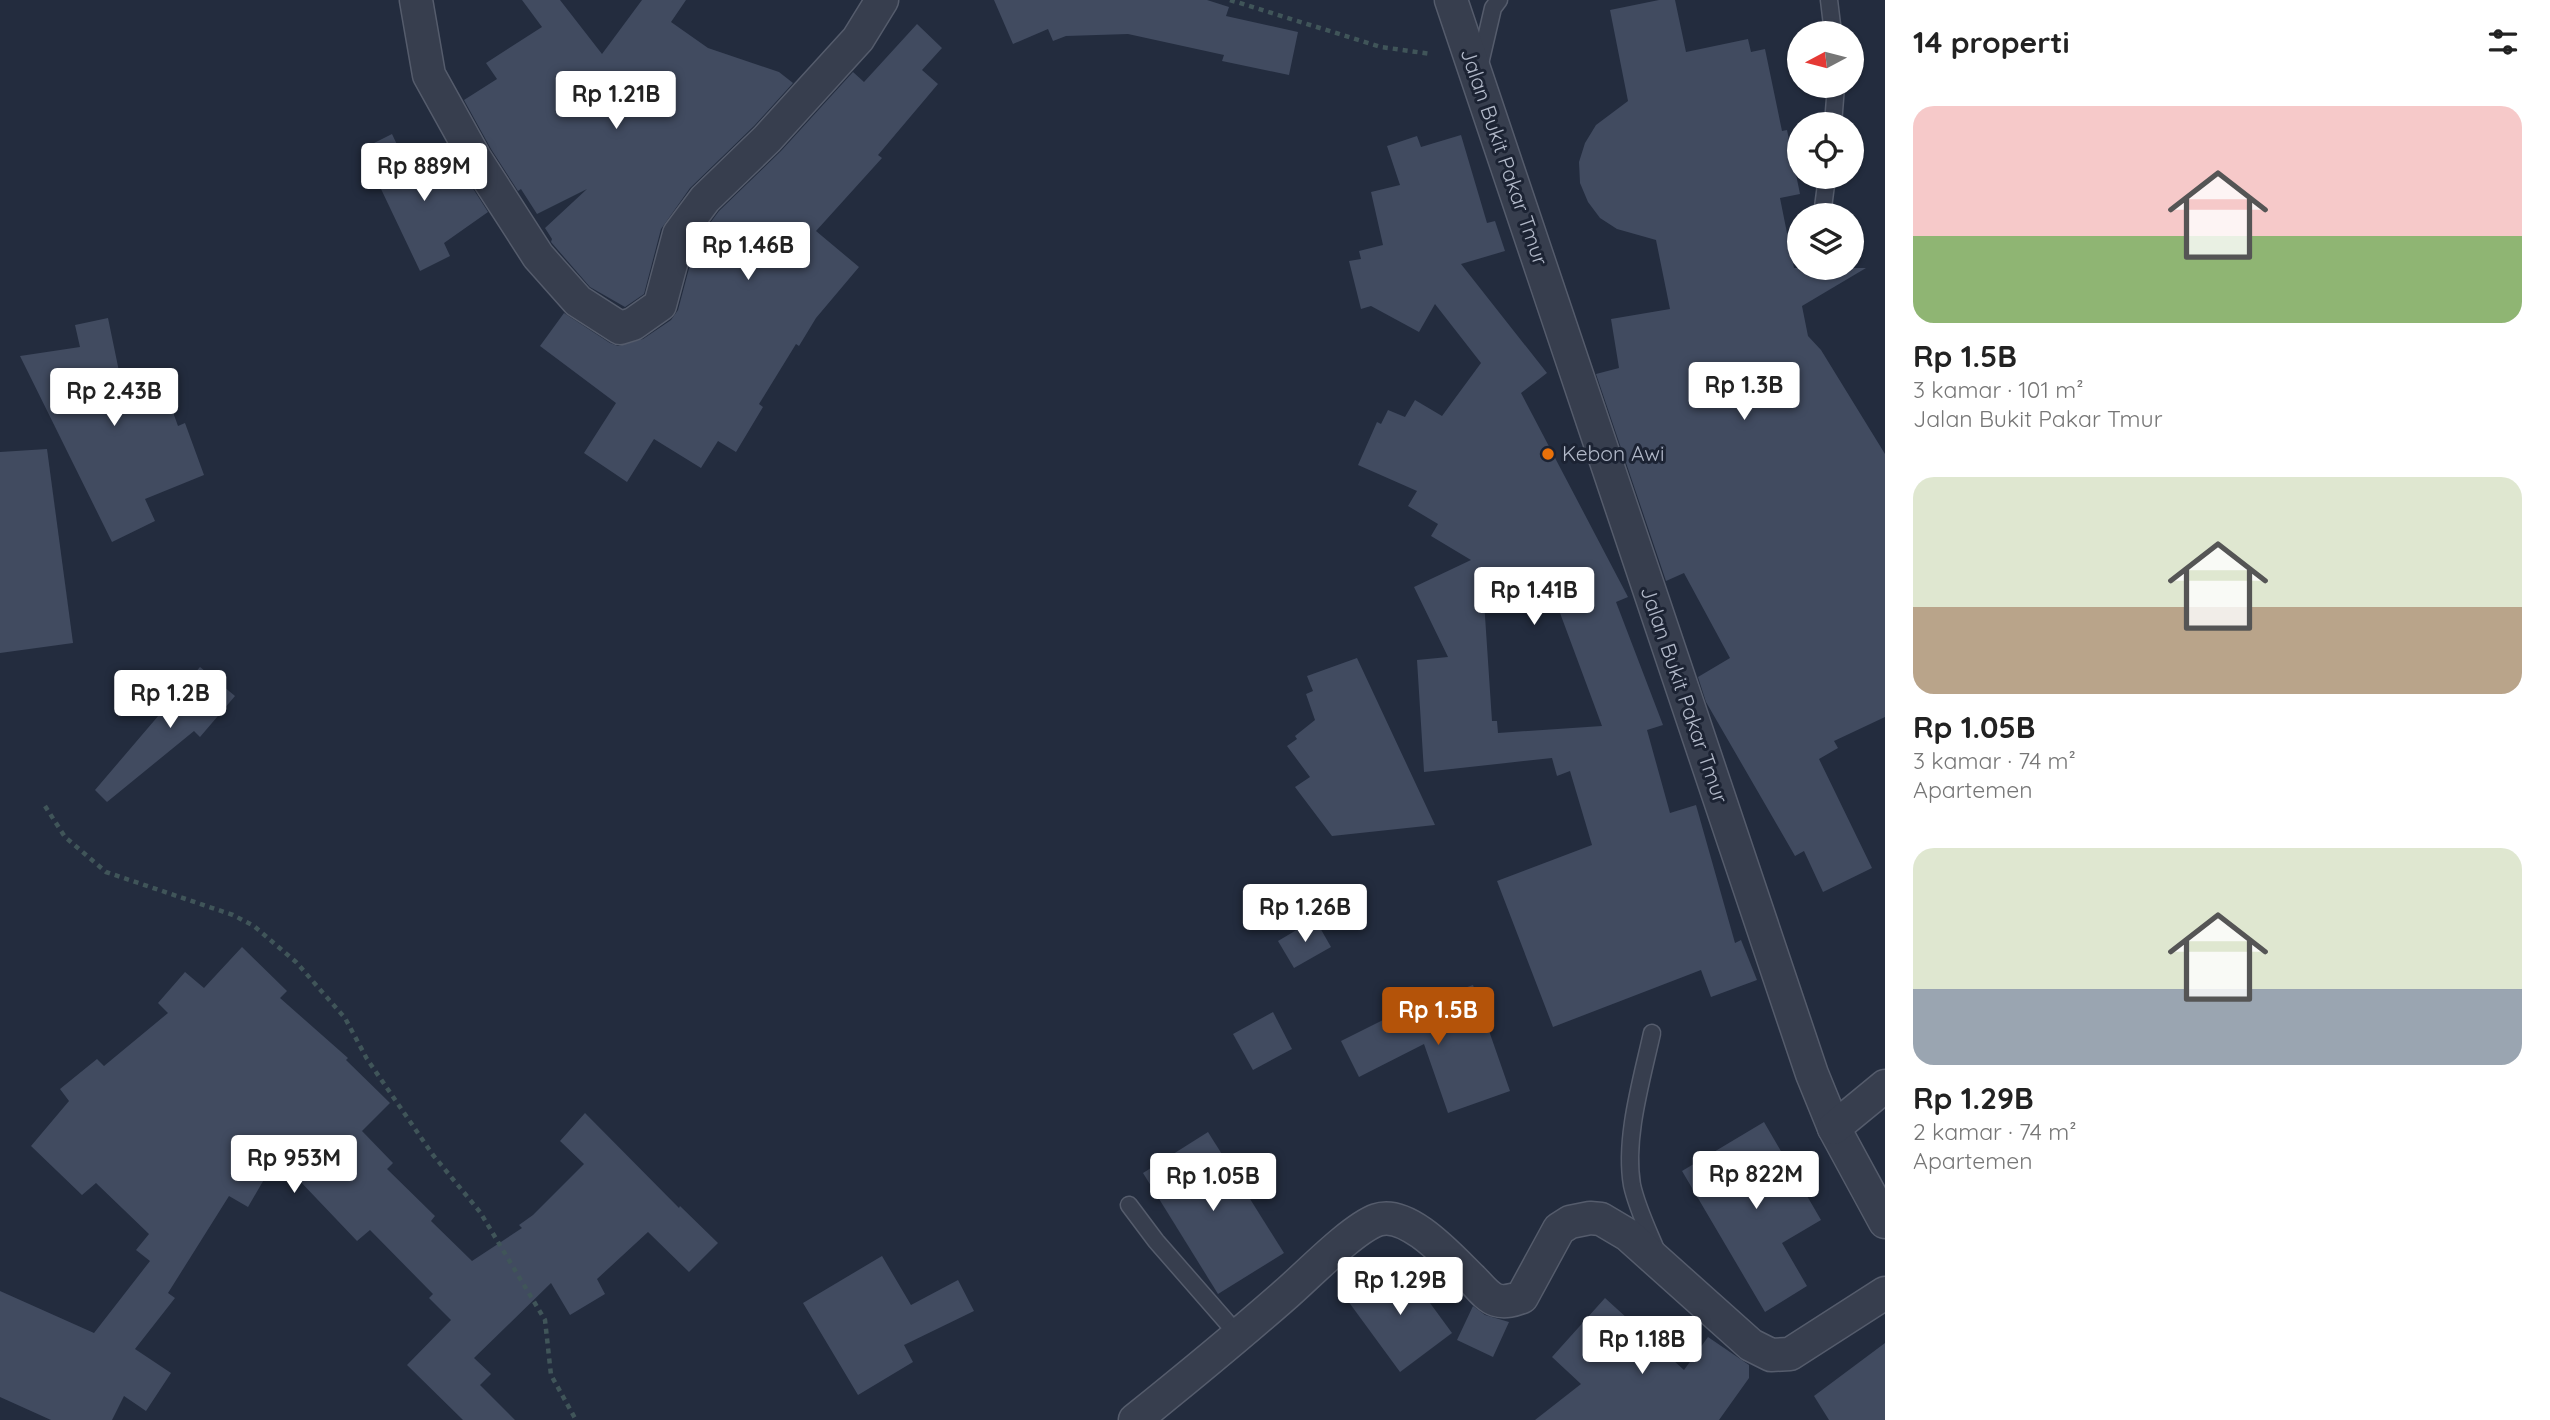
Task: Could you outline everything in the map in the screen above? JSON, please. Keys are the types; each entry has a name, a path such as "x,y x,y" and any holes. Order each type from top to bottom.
{"street":[{"path":"416,0 429,75 475,158 538,256 578,301 620,328 633,324 660,305 679,234 705,200 767,139 858,39 882,0"},
{"name":"Jalan Bukit Pakar Tmur","path":"1451,0 1812,1074 1834,1128 1885,1222"},
{"path":"1834,1128 1885,1086"},
{"path":"1135,1420 1239,1335 1348,1240 1377,1220 1393,1218 1405,1222 1440,1248 1487,1294 1497,1300 1512,1301 1522,1297 1559,1229 1570,1222 1601,1219 1628,1235 1751,1345 1772,1354 1790,1354 1885,1293"}],"lane":[{"path":"1474,68 1493,8 1499,0"},
{"path":"1829,0 1832,21"},
{"path":"1652,1033 1631,1143 1632,1184 1663,1267"},
{"path":"1129,1205 1156,1241 1239,1335"}],"path":[{"path":"1230,0 1381,47 1474,68"},
{"path":"45,806 65,837 106,872 233,915 254,926 296,961 345,1018 367,1059 433,1155 480,1212 545,1320 551,1375 576,1420"}],"building":[{"path":"522,0 560,0 602,54 642,0 686,0 671,22 708,48 779,72 793,83 754,126 690,188 661,229 644,294 625,307 590,287 551,242 552,239 545,228 587,189 537,214 521,189 518,191 491,149 464,100 497,79 486,63 542,27"},
{"path":"994,0 1207,0 1229,7 1226,16 1298,32 1289,75 1222,61 1224,55 1128,34 1066,36 1053,41 1048,29 1013,44"},
{"path":"1659,0 1675,0 1686,52 1748,39 1751,52 1765,49 1782,131 1787,130 1787,189 1799,189 1800,194 1780,198 1787,233 1787,280 1846,280 1802,306 1808,336 1821,350 1885,454 1885,717 1834,741 1838,748 1819,759 1872,868 1823,892 1804,851 1795,856 1706,702 1698,677 1730,658 1684,573 1666,581 1596,374 1619,368 1611,319 1670,309 1656,240 1617,229 1600,218 1588,202 1580,183 1579,162 1585,143 1596,125 1628,101 1610,10"},
{"path":"917,24 942,48 922,70 938,84 878,155 882,158 816,231 859,267 816,318 799,346 796,344 759,404 763,407 736,452 718,441 701,468 654,439 627,482 584,453 616,403 540,346 564,313 618,346 643,339 671,320 678,310 696,242 719,211 781,151 853,72 864,82"},
{"path":"392,134 419,191 458,165 488,212 444,243 450,256 420,271 362,149"},
{"path":"1461,135 1487,223 1495,221 1505,251 1461,264 1547,373 1521,393 1628,597 1616,602 1663,725 1647,730 1670,813 1696,805 1735,943 1741,940 1757,980 1711,997 1701,970 1553,1027 1497,881 1592,845 1570,771 1557,776 1552,758 1424,772 1417,660 1448,657 1414,587 1471,560 1431,536 1438,524 1408,506 1417,491 1358,465 1377,422 1381,424 1388,410 1405,417 1415,400 1442,416 1481,363 1435,304 1419,332 1371,306 1361,309 1349,261 1361,259 1359,251 1383,245 1371,192 1400,185 1387,146 1417,136 1421,147","holes":["1547,578 1602,726 1498,733 1497,721 1492,721 1484,601"]},
{"path":"108,318 121,381 157,368 178,426 185,423 204,475 145,499 155,521 112,542 20,356 80,347 75,325"},
{"path":"47,449 73,643 0,653 0,452"},
{"path":"1357,658 1435,825 1332,836 1295,787 1310,777 1287,746 1315,720 1306,694 1313,691 1307,676"},
{"path":"200,667 235,696 200,737 194,731 107,802 95,790"},
{"path":"1315,919 1331,947 1294,968 1278,941"},
{"path":"242,947 287,991 280,998 348,1058 346,1060 390,1103 362,1131 393,1163 387,1169 435,1216 431,1221 472,1261 522,1228 519,1225 533,1215 584,1164 560,1141 585,1113 679,1208 680,1206 718,1243 689,1272 648,1232 597,1279 605,1294 570,1315 551,1283 474,1358 491,1374 480,1385 515,1420 463,1420 407,1365 451,1320 429,1298 433,1294 370,1230 357,1241 277,1157 248,1207 229,1196 168,1293 175,1298 135,1349 171,1373 146,1411 124,1396 112,1420 51,1420 0,1397 0,1291 94,1333 150,1261 136,1250 149,1234 96,1183 82,1195 31,1146 69,1101 60,1089 97,1059 104,1066 168,1013 158,1003 185,972 204,988"},
{"path":"1473,985 1510,1091 1448,1113 1424,1044 1359,1077 1341,1041 1407,1008"},
{"path":"1273,1012 1292,1049 1253,1070 1233,1034"},
{"path":"1764,1122 1821,1220 1782,1243 1807,1286 1765,1312 1682,1171"},
{"path":"1208,1132 1284,1253 1218,1294 1143,1173"},
{"path":"882,1256 911,1305 958,1280 974,1311 904,1345 913,1362 858,1395 803,1303"},
{"path":"1400,1262 1452,1333 1400,1372 1348,1301"},
{"path":"1605,1298 1684,1370 1708,1337 1749,1365 1749,1378 1719,1420 1535,1420 1581,1384 1552,1357"},
{"path":"1473,1306 1485,1315 1509,1322 1493,1357 1457,1340"},
{"path":"1885,1343 1885,1420 1829,1420 1814,1396"}],"place":[{"name":"Kebon Awi","path":"1548,454"}]}
